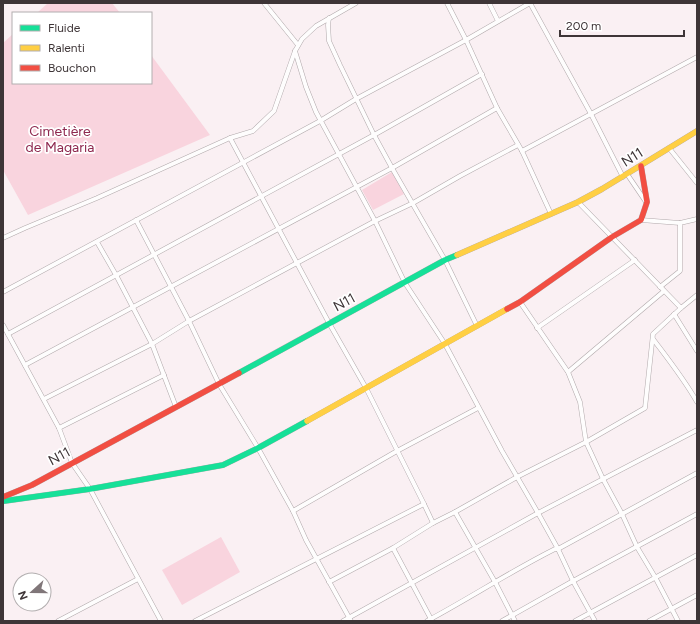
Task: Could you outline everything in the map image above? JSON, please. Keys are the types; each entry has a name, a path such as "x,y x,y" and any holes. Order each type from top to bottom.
{"main road":[{"name":"N11","path":"4,499 219,384 445,260 578,202 625,176 697,130"},
{"path":"4,499 90,489 223,464 258,448 520,302 612,236 640,220 647,202 641,166"}],"street":[{"path":"264,3 298,45"},
{"path":"3,238 230,138 253,131 274,111 295,51 302,39 316,26 356,3"},
{"path":"489,3 498,21"},
{"path":"3,292 320,121 356,99 466,40 530,3 625,176 647,202"},
{"path":"449,5 497,108 522,151 551,214"},
{"path":"329,18 329,41 356,99 392,168 445,260 477,326"},
{"path":"295,51 306,87 320,121 375,221 405,283 445,344 478,408 558,549 573,581 595,621"},
{"path":"522,151 697,56"},
{"path":"8,334 374,135 482,74"},
{"path":"25,365 392,168 497,108"},
{"path":"230,138 328,323 366,388 433,523"},
{"path":"44,399 152,344 190,321 375,221 413,203 518,144"},
{"path":"669,148 697,184"},
{"path":"578,202 681,308"},
{"path":"640,220 680,223 697,219"},
{"path":"136,220 190,321 219,384 258,448 293,510 306,540 350,619"},
{"path":"660,287 680,271 680,223"},
{"path":"97,242 152,344 176,407"},
{"path":"537,328 635,260"},
{"path":"568,372 664,291"},
{"path":"329,582 393,548 433,523 517,477 586,442 645,408 653,334 697,295"},
{"path":"520,302 568,372 580,402 586,442 637,547 655,577 678,621"},
{"path":"674,314 697,350"},
{"path":"3,325 59,428 72,463 90,489 161,621"},
{"path":"652,339 679,374 697,402"},
{"path":"59,428 164,375"},
{"path":"293,510 397,451 478,408"},
{"path":"343,621 350,619 538,513 697,430"},
{"path":"393,548 430,620 523,565 555,549 558,549 697,473"},
{"path":"195,621 424,504"},
{"path":"455,512 495,582 515,621"},
{"path":"502,621 697,514"},
{"path":"575,621 697,554"},
{"path":"58,621 138,579"},
{"path":"649,621 697,595"}],"green space":[{"path":"48,3 112,3 119,12 38,12"},
{"name":"Cimetière de Magaria","path":"12,35 12,84 152,84 152,56 210,135 28,215 3,170 3,43"},
{"path":"392,172 404,194 373,210 362,190"},
{"path":"221,537 240,572 182,605 162,570"}],"traffic: fast":[{"path":"239,373 445,260 457,255"},
{"path":"4,501 90,489 223,465 307,421"}],"traffic: slow":[{"path":"457,255 578,202 697,131"},
{"path":"307,421 507,309"}],"traffic: jam":[{"path":"507,309 520,302 612,237 641,220 647,202 641,166"},
{"path":"3,497 32,485 239,373"}]}
